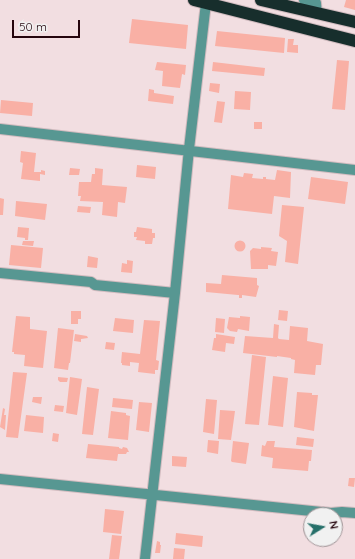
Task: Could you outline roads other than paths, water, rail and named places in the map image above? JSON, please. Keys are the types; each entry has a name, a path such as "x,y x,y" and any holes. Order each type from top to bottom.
{"highway":[{"path":"194,0 355,41"},
{"path":"261,0 355,22"}],"street":[{"path":"304,0 316,3 317,14"},
{"path":"145,559 175,293 188,150 206,3"},
{"path":"0,129 355,170"},
{"path":"0,273 91,282 95,285 175,293"},
{"path":"0,479 331,513 355,513"}]}
